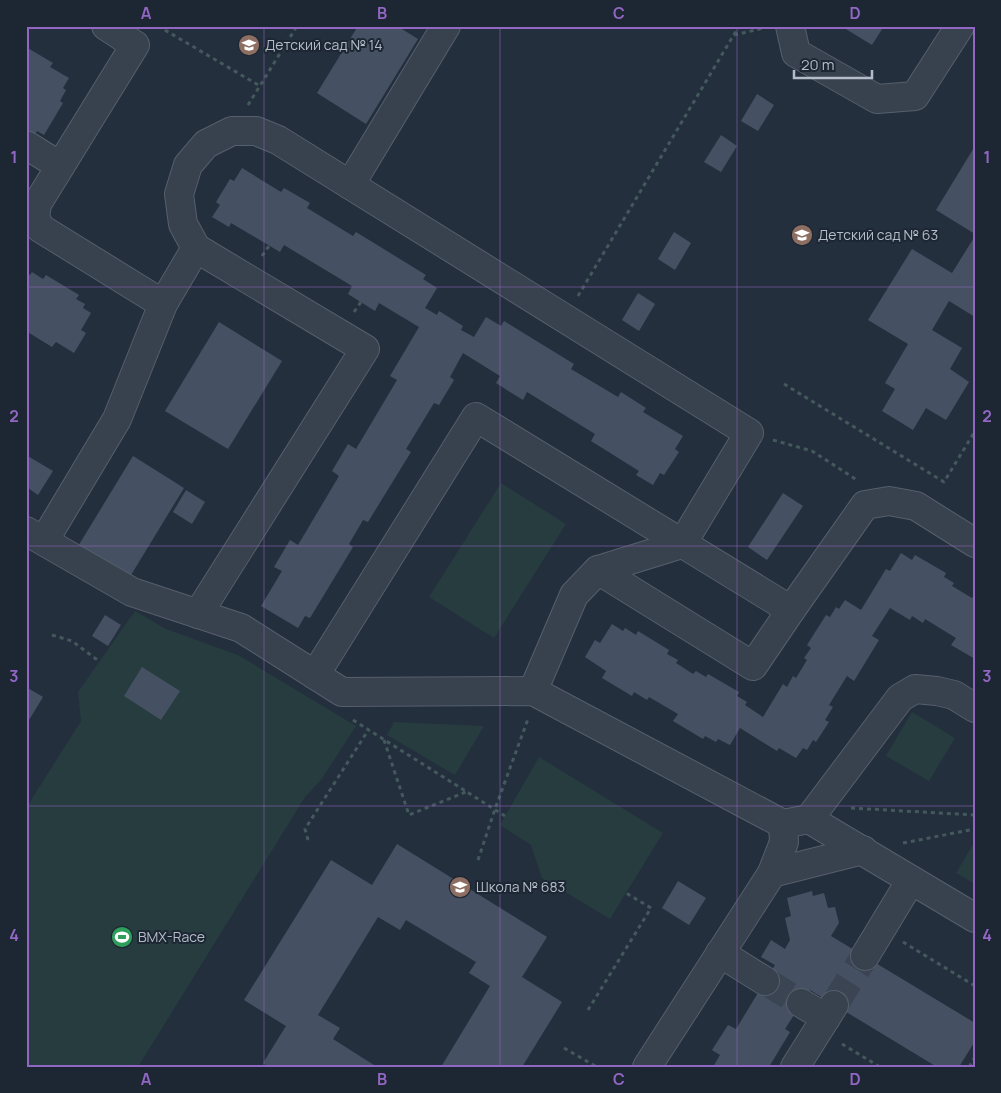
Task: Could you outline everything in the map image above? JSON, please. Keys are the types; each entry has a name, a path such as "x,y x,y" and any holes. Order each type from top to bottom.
{"lane":[{"path":"106,26 135,45 60,166 38,204 35,217 40,228 163,304"},
{"path":"350,185 446,26"},
{"path":"790,26 796,53 877,98 915,96 960,26"},
{"path":"198,614 365,349 196,248 183,224 179,194 188,165 206,144 232,131 256,131 278,140 749,433 682,544 598,570 574,595 533,691"},
{"path":"28,146 60,166"},
{"path":"196,248 163,304 117,419 35,536 132,592 241,628 342,692 533,691 796,821 863,850 975,918"},
{"path":"315,675 476,417 791,610"},
{"path":"598,570 753,666 865,505 889,501 916,506 975,543"},
{"path":"647,1067 772,874 784,842 796,821 900,698 915,689 937,691 954,695 975,708"},
{"path":"772,874 863,850"},
{"path":"865,956 911,880"},
{"path":"720,953 766,980"},
{"path":"796,1067 826,1017 802,1003"}],"path":[{"path":"158,26 260,86"},
{"path":"232,131 296,26"},
{"path":"565,318 739,26"},
{"path":"734,35 772,26"},
{"path":"261,258 269,246"},
{"path":"354,312 361,302"},
{"path":"784,384 944,482 975,431"},
{"path":"749,433 812,451 889,501"},
{"path":"52,635 72,641 100,662"},
{"path":"478,860 494,809 531,710 533,691"},
{"path":"342,692 345,716 369,729 505,816"},
{"path":"308,840 305,829 369,729"},
{"path":"384,739 409,815 467,791"},
{"path":"796,821 843,808 975,815"},
{"path":"863,850 975,829"},
{"path":"588,1010 651,908 626,893"},
{"path":"881,929 975,986"},
{"path":"826,1017 880,1067"},
{"path":"564,1048 597,1067"},
{"path":"969,1067 975,1057"}],"green space":[{"path":"501,483 566,524 494,638 429,597"},
{"name":"BMX-Race","path":"135,611 166,629 238,655 356,726 321,780 305,797 138,1067 26,1067 26,808 81,721 78,692"},
{"path":"912,712 955,738 929,781 886,756"},
{"path":"394,722 484,726 455,775 387,735"},
{"path":"539,757 663,833 610,919 542,878 531,845 500,825"},
{"path":"975,841 975,884 956,873"}],"building":[{"path":"358,26 397,26 418,39 366,124 317,93"},
{"path":"841,26 884,26 872,45"},
{"path":"26,47 53,63 50,67 69,78 63,88 66,90 60,101 63,103 44,135 37,131 26,148"},
{"path":"757,94 774,105 758,131 741,121"},
{"path":"721,135 737,146 721,172 704,162"},
{"path":"975,146 975,234 936,210"},
{"path":"242,168 281,192 284,188 310,203 307,208 353,236 356,232 426,275 423,279 437,288 425,308 437,315 439,311 463,326 461,330 474,337 486,317 501,326 504,321 574,364 571,369 618,397 621,392 646,408 643,412 683,436 675,449 679,452 664,475 660,473 653,485 636,475 639,471 591,441 595,434 527,392 523,400 496,383 500,376 463,353 450,377 454,380 439,405 434,403 406,449 411,452 368,522 363,520 349,544 353,547 310,618 305,616 298,628 261,606 282,571 274,567 290,540 298,545 339,476 332,471 348,444 356,449 397,380 390,376 419,327 379,303 375,311 348,294 352,286 284,245 280,252 231,223 229,227 212,217 220,205 216,202 230,179 234,181"},
{"path":"674,232 691,243 675,270 658,259"},
{"path":"975,236 975,317 949,301 932,330 962,348 950,369 969,382 946,420 926,408 913,430 882,411 895,389 885,383 908,344 868,320 912,249 952,273"},
{"path":"32,272 43,279 46,275 79,295 76,299 85,304 83,308 91,313 81,330 86,333 74,353 56,342 52,347 26,331 26,273 30,275"},
{"path":"638,293 655,304 639,331 622,320"},
{"path":"219,322 282,361 228,449 165,411"},
{"path":"26,455 53,471 38,495 28,488 26,490"},
{"path":"133,456 184,488 128,580 77,548"},
{"path":"186,490 205,502 192,524 173,512"},
{"path":"783,493 803,506 767,560 748,547"},
{"path":"901,553 912,560 915,555 946,573 944,577 954,583 952,586 972,598 975,594 975,659 951,645 956,638 925,619 923,623 912,616 910,620 890,608 872,636 879,640 854,681 847,676 829,705 833,707 825,720 829,722 816,742 813,740 807,750 803,748 796,758 779,748 777,751 740,728 730,745 718,739 716,742 705,736 703,739 673,721 678,714 649,697 647,700 634,692 632,696 602,678 606,671 585,657 595,640 600,643 612,624 623,631 625,628 636,635 638,631 669,650 667,654 678,660 676,663 693,674 696,671 706,677 708,674 739,692 737,696 747,702 745,705 763,717 783,684 787,687 793,676 796,678 807,660 804,658 811,648 807,645 826,615 830,617 836,607 839,609 845,600 861,610 886,569 890,571"},
{"path":"105,615 121,625 108,646 92,636"},
{"path":"142,667 180,691 161,720 124,696"},
{"path":"26,687 43,697 26,725"},
{"path":"397,844 547,937 522,977 562,1002 522,1067 441,1067 490,986 469,973 476,962 406,920 400,930 378,917 318,1015 340,1028 333,1039 377,1067 269,1067 263,1063 286,1026 244,1000 331,860 372,885"},
{"path":"678,881 706,898 689,925 662,908"},
{"path":"812,891 813,896 824,893 828,908 835,907 839,923 831,936 975,1023 975,1041 959,1067 937,1067 810,990 785,1029 790,1032 769,1067 713,1067 720,1055 712,1050 728,1025 736,1029 775,965 761,957 771,940 785,949 790,940 785,918 791,916 787,898"}],"tunnel":[{"path":"834,1005 865,956"},
{"path":"765,981 801,1003"}],"place":[{"name":"Детский сад № 14","path":"249,45"},
{"name":"Детский сад № 63","path":"802,235"},
{"name":"Школа № 683","path":"460,887"},
{"name":"BMX-Race","path":"122,937"}]}
